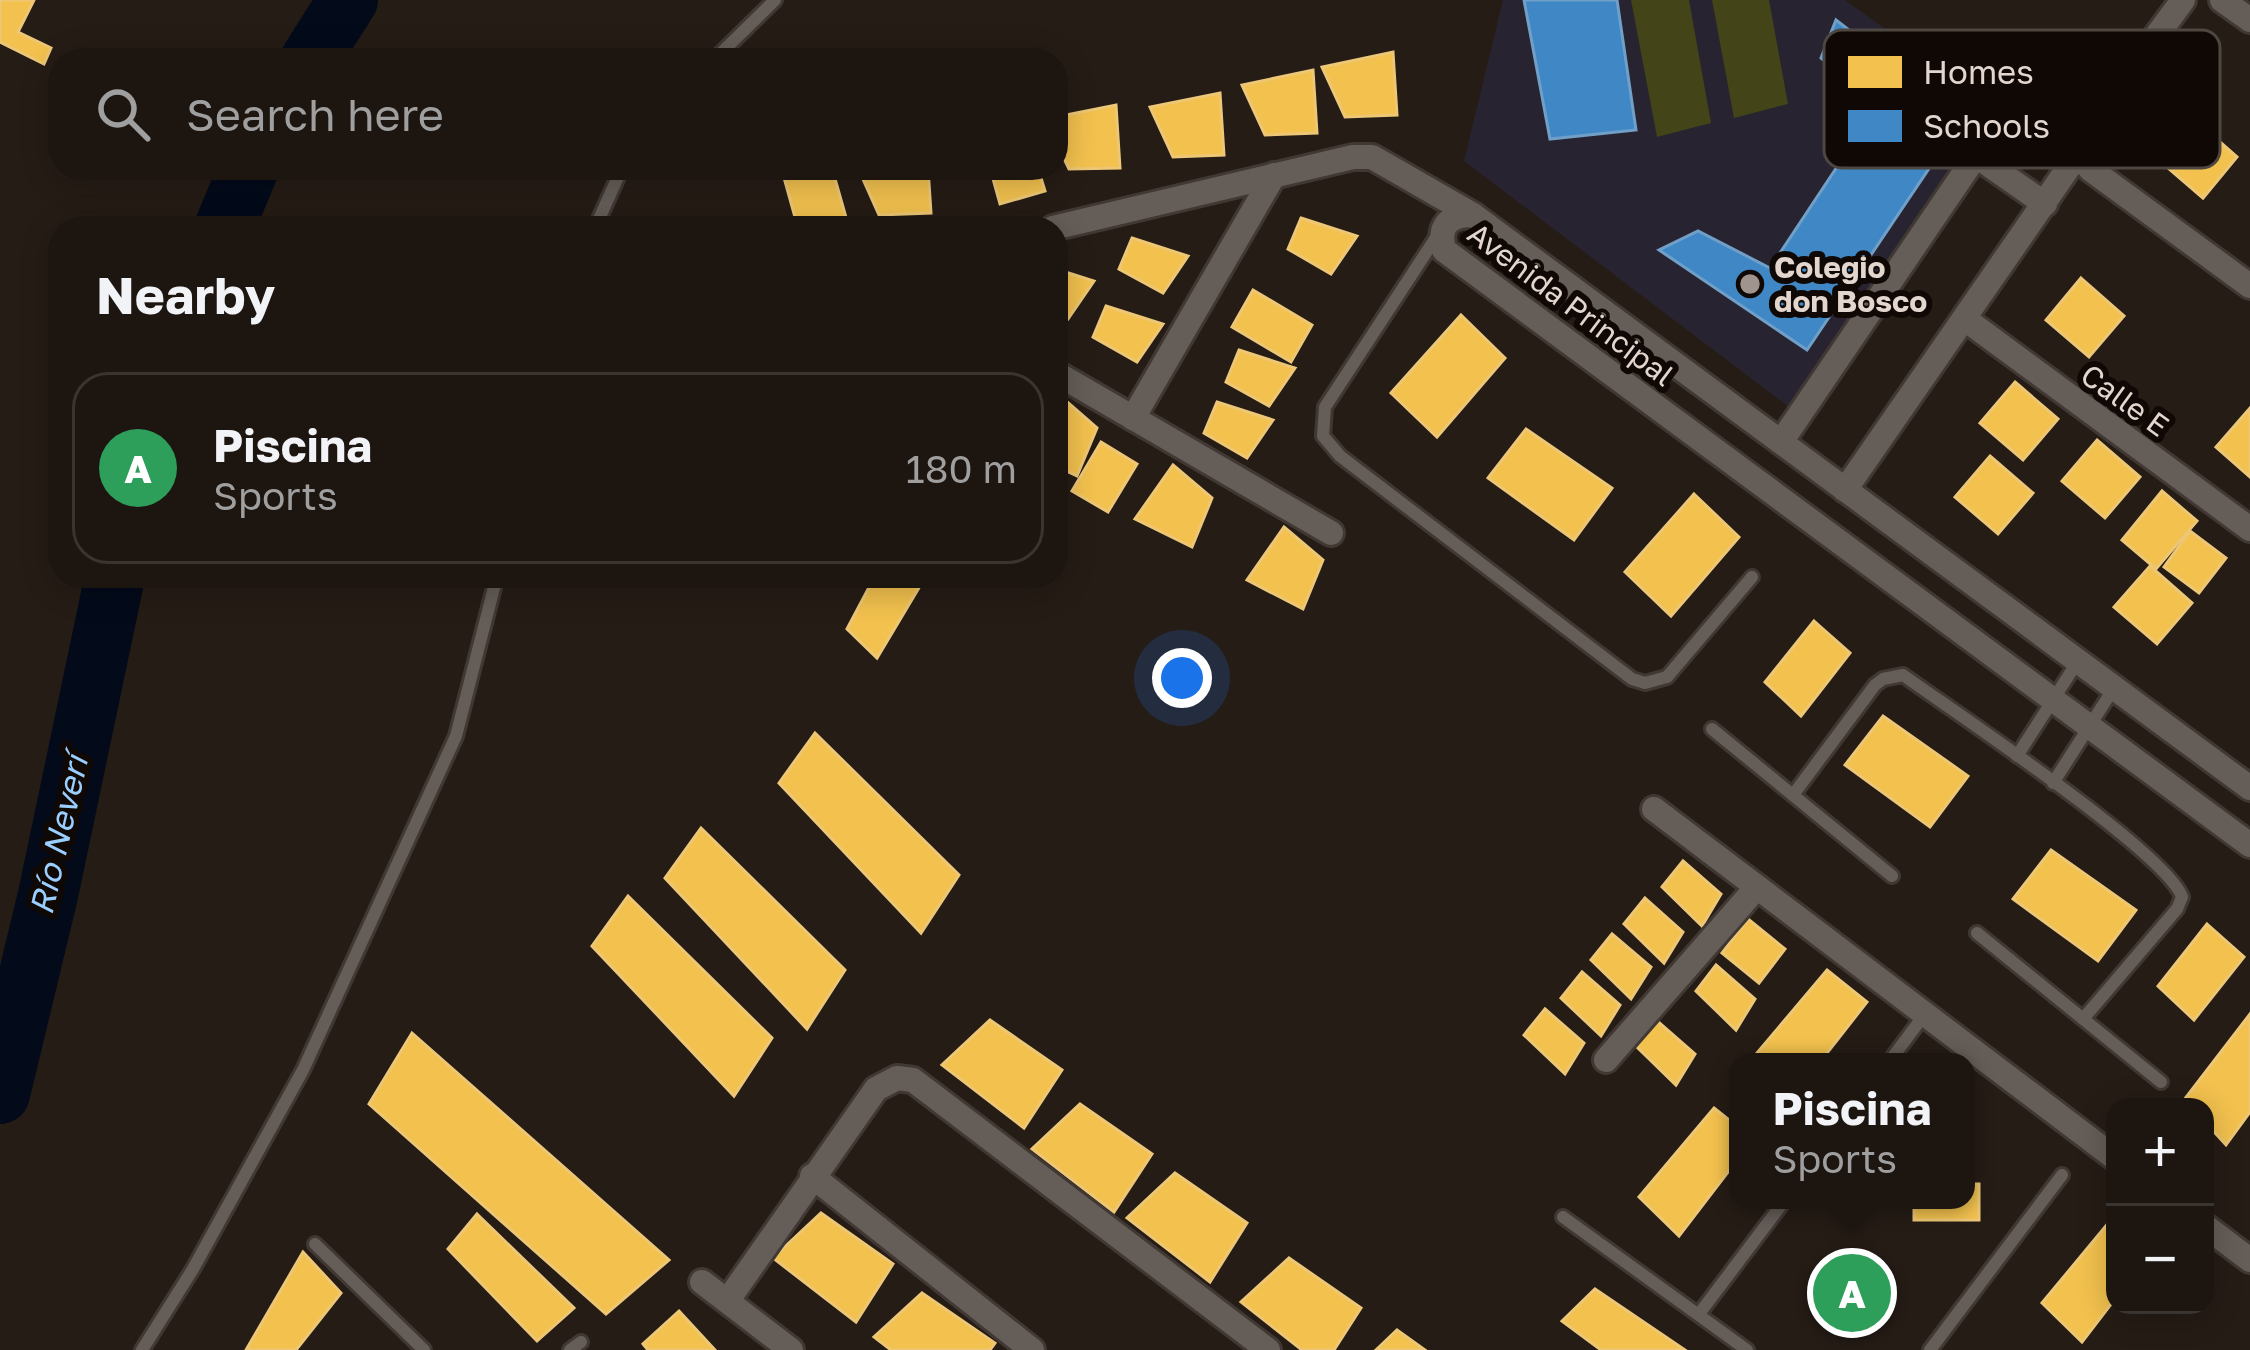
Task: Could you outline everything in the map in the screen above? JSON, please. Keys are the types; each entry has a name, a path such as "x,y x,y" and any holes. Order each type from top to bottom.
{"street":[{"path":"2161,30 2183,0"},
{"path":"2222,0 2250,20"},
{"path":"1068,224 1353,157 1372,157 1473,215"},
{"path":"1781,442 1968,168"},
{"path":"1993,168 2045,204"},
{"path":"1846,490 2045,204 2078,168"},
{"path":"2095,168 2250,286"},
{"path":"1133,418 1274,175"},
{"name":"Avenida Principal","path":"2250,788 1473,215 1447,220 1441,230 1444,250 2250,845"},
{"name":"Calle E","path":"1965,319 2250,529"},
{"path":"1068,380 1330,533"},
{"path":"1654,809 2106,1151"},
{"path":"1606,1060 1756,887"},
{"path":"728,1300 876,1089 897,1078 913,1080 1268,1350"},
{"path":"812,1176 1032,1350"},
{"path":"2214,1233 2250,1260"},
{"path":"702,1282 791,1350"}],"lane":[{"path":"726,48 775,0"},
{"path":"601,216 617,180"},
{"path":"1441,230 1325,406 1323,436 1340,456 1632,679 1645,683 1667,676 1752,578"},
{"path":"142,1350 194,1269 303,1070 456,736 494,588"},
{"path":"2017,756 2078,661"},
{"path":"1792,795 1876,685 1904,675 2054,783 2162,868 2182,897 2177,909 2083,1019"},
{"path":"2054,783 2114,688"},
{"path":"1712,729 1892,876"},
{"path":"1977,934 2162,1082"},
{"path":"1896,1053 1924,1014"},
{"path":"1930,1350 2062,1174"},
{"path":"1699,1314 1778,1209"},
{"path":"1563,1217 1747,1350"},
{"path":"315,1244 424,1350"}],"shaded area":[{"name":"Colegio don Bosco","path":"1503,0 1845,0 1887,30 1824,30 1824,168 1954,168 1789,407 1464,161"},
{"path":"1631,0 1689,0 1711,123 1657,137"},
{"path":"1712,0 1769,0 1788,104 1734,118"}],"water":[{"path":"1852,1265 1874,1275 1884,1297 1874,1319 1852,1329 1830,1319 1820,1297 1830,1275"}],"building: Homes":[{"path":"0,0 34,0 18,32 51,48 44,64 0,42"},
{"path":"1393,52 1397,115 1345,117 1322,67"},
{"path":"1313,70 1317,133 1265,135 1242,85"},
{"path":"1220,93 1224,155 1173,157 1150,107"},
{"path":"1116,105 1120,168 1069,169 1068,115"},
{"path":"2220,142 2237,157 2203,198 2168,168 2220,168"},
{"path":"785,180 835,180 846,216 795,216"},
{"path":"863,180 929,180 931,213 879,215"},
{"path":"993,180 1042,180 1045,191 1000,204"},
{"path":"1301,218 1357,236 1331,274 1288,249"},
{"path":"1132,238 1188,256 1163,293 1119,269"},
{"path":"1068,273 1094,281 1068,319"},
{"path":"2081,278 2124,316 2089,357 2046,320"},
{"path":"1253,290 1312,325 1291,362 1232,327"},
{"path":"1106,306 1163,324 1137,362 1093,337"},
{"path":"1461,315 1505,358 1437,437 1391,393"},
{"path":"1239,350 1295,368 1269,406 1226,382"},
{"path":"2015,382 2058,419 2023,460 1980,423"},
{"path":"1217,402 1273,420 1247,458 1204,433"},
{"path":"1068,403 1097,428 1077,476 1068,472"},
{"path":"2250,408 2250,477 2216,447"},
{"path":"1526,429 1612,488 1574,540 1488,478"},
{"path":"2097,440 2140,477 2105,518 2062,481"},
{"path":"1101,442 1137,464 1108,512 1072,491"},
{"path":"1990,456 2033,493 1998,534 1955,497"},
{"path":"1173,465 1212,498 1192,547 1135,519"},
{"path":"2162,491 2197,521 2156,569 2122,540"},
{"path":"1694,494 1739,537 1671,616 1625,572"},
{"path":"1284,527 1323,560 1303,609 1247,580"},
{"path":"2190,531 2226,558 2199,593 2164,567"},
{"path":"2150,566 2192,603 2157,644 2114,607"},
{"path":"869,588 919,588 877,658 847,629"},
{"path":"1814,621 1850,653 1801,716 1765,682"},
{"path":"1883,716 1968,776 1930,827 1845,765"},
{"path":"815,733 959,875 921,933 779,783"},
{"path":"701,828 845,970 807,1029 665,878"},
{"path":"2051,850 2136,910 2098,961 2013,899"},
{"path":"1683,861 1721,894 1702,926 1662,887"},
{"path":"628,896 772,1038 734,1096 592,946"},
{"path":"1645,898 1683,932 1664,963 1624,924"},
{"path":"1748,919 1785,949 1759,983 1722,953"},
{"path":"2207,924 2244,957 2194,1020 2158,986"},
{"path":"1612,934 1651,967 1631,999 1591,960"},
{"path":"1716,965 1755,999 1736,1030 1696,991"},
{"path":"1827,970 1867,1002 1827,1053 1757,1053"},
{"path":"1582,972 1620,1005 1601,1036 1561,998"},
{"path":"1545,1009 1584,1043 1565,1074 1524,1035"},
{"path":"2250,1014 2250,1112 2226,1145 2214,1132 2214,1098 2186,1098"},
{"path":"990,1020 1062,1070 1024,1128 942,1065"},
{"path":"1656,1020 1695,1054 1676,1085 1636,1046"},
{"path":"412,1033 669,1260 606,1314 369,1104"},
{"path":"1080,1104 1152,1154 1114,1212 1032,1149"},
{"path":"1714,1108 1729,1120 1729,1171 1679,1236 1639,1197"},
{"path":"1175,1173 1247,1223 1210,1282 1127,1218"},
{"path":"1975,1184 1979,1184 1979,1220 1914,1220 1914,1209 1975,1209"},
{"path":"821,1213 893,1264 856,1322 773,1258"},
{"path":"477,1214 574,1308 537,1341 448,1249"},
{"path":"2106,1226 2106,1311 2082,1342 2042,1303"},
{"path":"303,1252 341,1293 296,1350 246,1350"},
{"path":"1289,1258 1361,1308 1334,1350 1302,1350 1241,1302"},
{"path":"1595,1289 1685,1350 1601,1350 1562,1321"},
{"path":"922,1293 995,1343 990,1350 891,1350 874,1337"},
{"path":"679,1311 715,1350 648,1350 643,1344"},
{"path":"1397,1330 1425,1350 1376,1350"}],"building: Schools":[{"path":"1524,0 1617,0 1636,130 1550,139"},
{"path":"1836,168 1929,168 1807,350 1659,250 1698,231 1770,268"}],"waterway":[{"name":"Río Neverí","path":"318,48 348,0"},
{"name":"Río Neverí","path":"229,216 244,180"},
{"name":"Río Neverí","path":"0,1094 48,895 112,588"}],"place":[{"name":"Colegio don Bosco","path":"1750,284"},
{"name":"Piscina","path":"1852,1293"}]}
